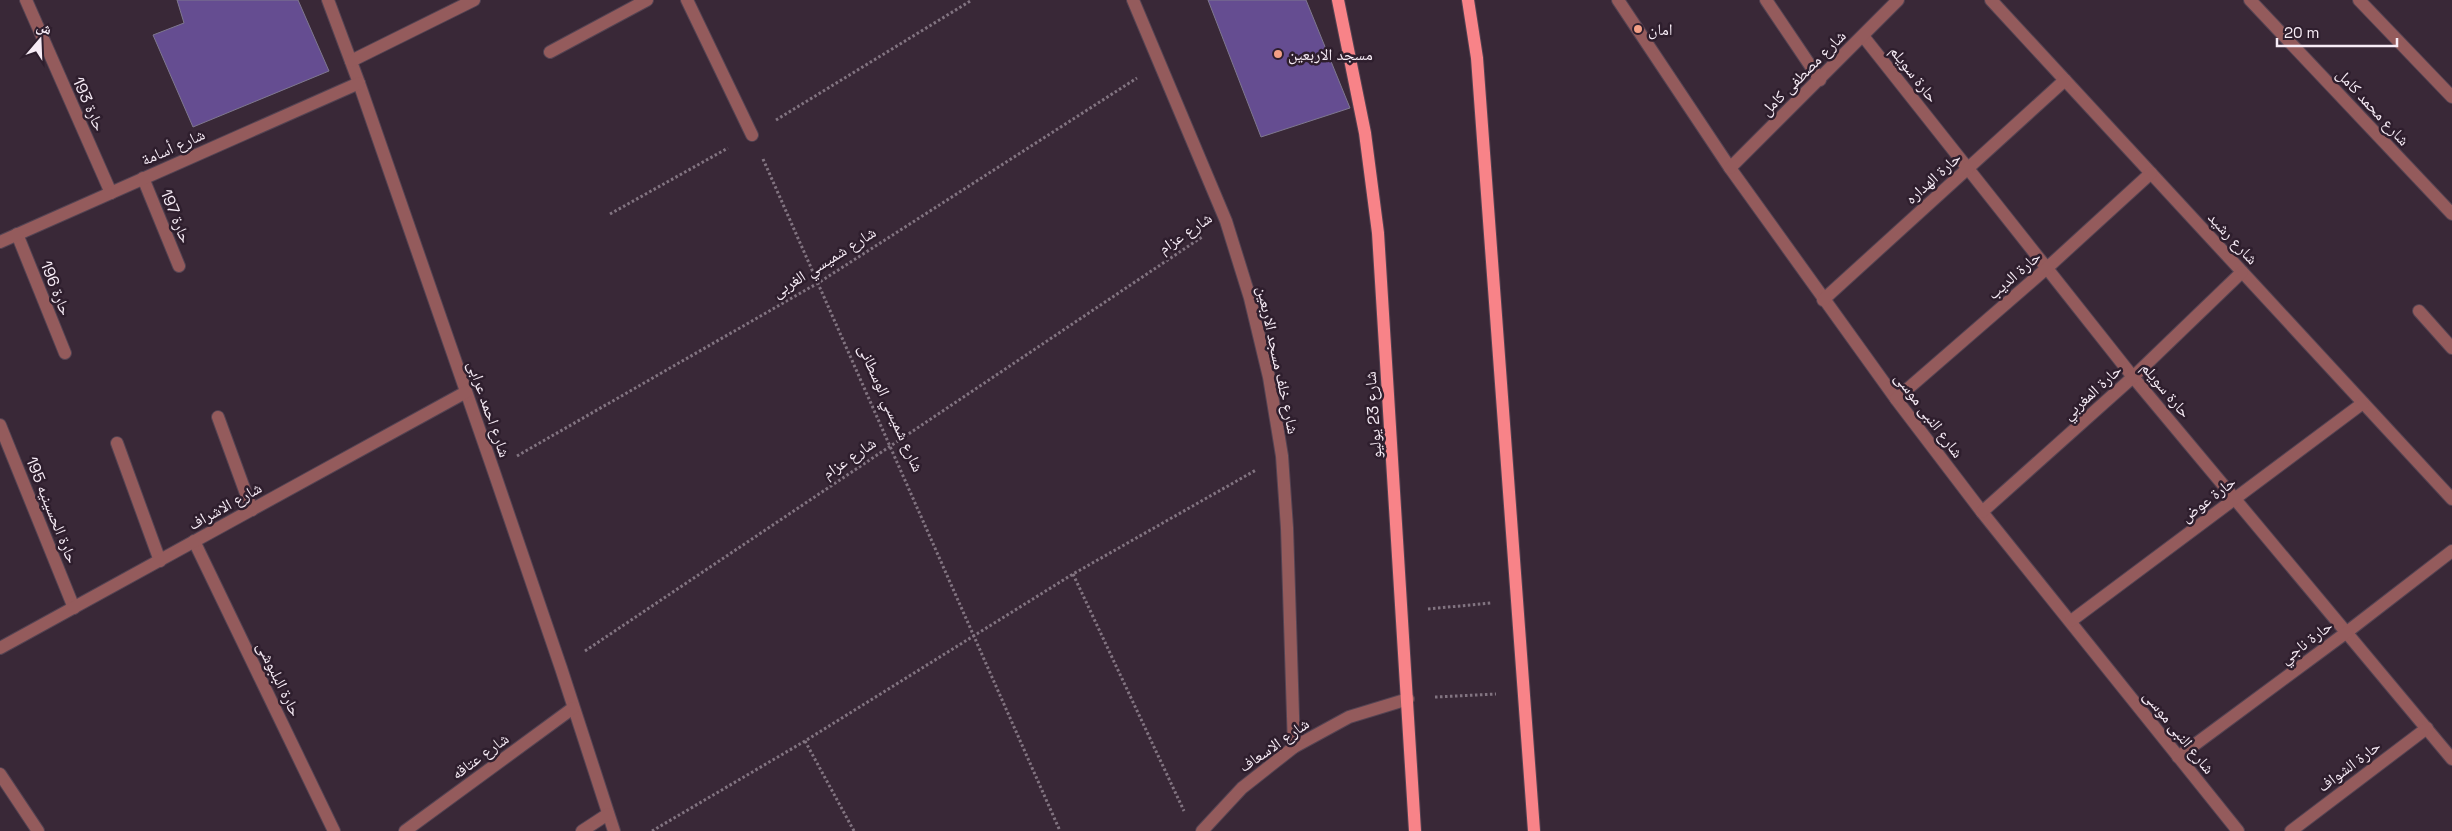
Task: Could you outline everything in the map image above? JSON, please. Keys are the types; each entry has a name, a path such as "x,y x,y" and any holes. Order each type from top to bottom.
{"main road":[{"name":"شارع 23 يوليو","path":"1338,0 1365,133 1378,233 1415,831"},
{"path":"1468,0 1477,58 1534,831"}],"street":[{"name":"حارة 193","path":"26,0 110,193"},
{"name":"شارع احمد عرابى","path":"328,0 360,83 493,469 614,831"},
{"path":"351,61 474,0"},
{"path":"550,52 647,0"},
{"path":"687,0 752,135"},
{"name":"شارع خلف مسجد الاربعين","path":"1133,0 1226,221 1250,298 1266,368 1282,456 1290,600 1294,747"},
{"name":"شارع النبى موسى","path":"1618,0 1730,168 1823,300 1896,399 1982,512 2238,831"},
{"path":"1766,0 1820,80"},
{"name":"شارع مصطفى كامل","path":"1730,168 1898,0"},
{"name":"شارع رشيد","path":"1991,0 2452,499"},
{"name":"شارع محمد كامل","path":"2250,0 2452,214"},
{"path":"2359,0 2452,97"},
{"name":"حارة سويلم","path":"1863,36 2133,377 2236,498 2452,759"},
{"name":"حارة الهداره","path":"1823,300 2065,80"},
{"name":"شارع أسامة","path":"0,242 360,83"},
{"name":"حارة الديب","path":"1896,399 2047,268 2151,173"},
{"name":"حارة 197","path":"143,178 179,266"},
{"name":"حارة 196","path":"17,234 65,353"},
{"name":"حارة المغربي","path":"1982,512 2133,377 2242,272"},
{"path":"2419,311 2452,348"},
{"name":"شارع الاشراف","path":"0,648 466,392"},
{"name":"حارة عوض","path":"2071,621 2363,403"},
{"path":"218,417 252,510"},
{"name":"حارة الحسينيه 195","path":"0,425 74,608"},
{"path":"117,443 160,561"},
{"name":"حارة البلبوشى","path":"194,541 334,831"},
{"name":"حارة ناجي","path":"2178,757 2347,632 2452,551"},
{"name":"شارع الاسعاف","path":"1202,831 1242,788 1294,747 1349,717 1408,699"},
{"name":"شارع عتاقه","path":"405,831 573,708"},
{"name":"حارة الشواف","path":"2291,831 2427,728"},
{"path":"0,774 38,831"},
{"path":"582,831 608,814"}],"path":[{"path":"610,214 752,135 972,0"},
{"name":"شارع شميسي الغربى","path":"493,469 818,283 1160,63"},
{"name":"شارع شميسي الوسطانى","path":"752,135 1060,831"},
{"name":"شارع عزام","path":"561,668 1226,221"},
{"path":"652,831 805,741 973,634 1073,574 1282,456"},
{"path":"1073,574 1185,813"},
{"path":"1402,611 1518,600"},
{"path":"1408,699 1524,692"},
{"path":"805,741 854,831"}],"building":[{"path":"177,0 298,0 329,71 193,127 153,35 184,23"},
{"name":"مسجد الاربعين","path":"1208,0 1306,0 1350,108 1261,137"}],"place":[{"name":"امان","path":"1638,29"},
{"name":"مسجد الاربعين","path":"1278,54"}]}
